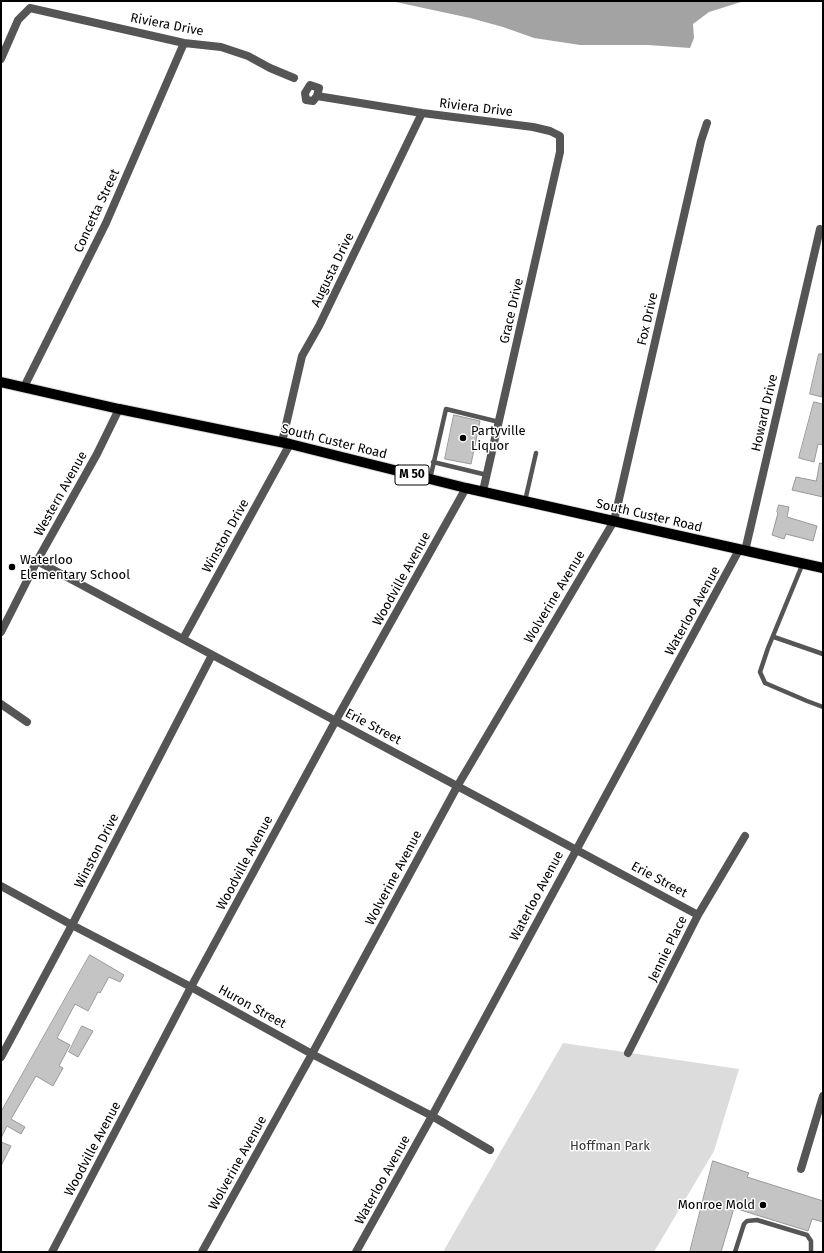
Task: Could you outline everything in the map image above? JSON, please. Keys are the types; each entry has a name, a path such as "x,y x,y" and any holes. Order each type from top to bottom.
{"main road":[{"name":"South Custer Road","path":"1,382 119,409 286,443 466,488 823,568"}],"street":[{"name":"Riviera Drive","path":"1,59 18,20 30,8 184,43 221,47 248,56 270,68 294,78"},
{"name":"Concetta Street","path":"24,387 106,223 184,43"},
{"name":"Riviera Drive","path":"317,96 422,113 533,128 550,131 560,136"},
{"name":"Augusta Drive","path":"286,443 302,356 319,326 422,113"},
{"name":"Fox Drive","path":"614,521 701,141 707,123"},
{"name":"Grace Drive","path":"483,491 560,152 560,136"},
{"name":"Howard Drive","path":"742,550 820,229"},
{"name":"Western Avenue","path":"1,632 37,561 98,454 119,409"},
{"name":"Winston Drive","path":"183,639 286,443"},
{"name":"Woodville Avenue","path":"52,1252 191,987 336,720 466,488"},
{"name":"Wolverine Avenue","path":"202,1252 312,1054 458,785 614,521"},
{"name":"Waterloo Avenue","path":"356,1252 742,550"},
{"name":"Erie Street","path":"37,561 458,785 698,915"},
{"name":"Winston Drive","path":"1,1057 72,926 212,654"},
{"path":"1,704 27,722"},
{"name":"Jennie Place","path":"628,1054 698,915 745,836"},
{"name":"Huron Street","path":"1,886 72,926 191,987 312,1054 432,1116 490,1150"},
{"path":"801,1169 823,1096"}],"lane":[{"path":"430,479 446,409 499,422"},
{"path":"525,501 536,453"},
{"path":"434,462 487,474"},
{"path":"803,563 768,648 760,672 765,683 823,707"},
{"path":"774,636 823,654"},
{"path":"735,1252 744,1224 747,1221 757,1220 807,1235 810,1241 811,1252"}],"green space":[{"name":"Hoffman Park","path":"563,1043 739,1069 714,1151 654,1252 443,1252"}],"shaded area":[{"path":"391,1 748,1 709,12 693,24 694,38 690,48 648,45 580,45 534,38 503,27 470,18"}],"building":[{"path":"819,354 823,354 822,397 810,394"},
{"path":"814,402 823,404 823,445 818,444 814,462 799,458"},
{"name":"Partyville Liquor","path":"454,415 480,421 471,464 445,459"},
{"path":"820,463 823,464 823,497 792,490 796,477 816,481"},
{"path":"779,505 789,507 787,517 817,526 813,541 786,534 784,539 772,535"},
{"path":"90,955 124,975 120,982 109,977 100,993 98,992 88,1011 75,1004 57,1038 70,1045 59,1066 63,1068 53,1086 36,1076 11,1119 25,1127 21,1134 7,1126 1,1138 1,1112"},
{"path":"82,1026 93,1031 78,1057 69,1052"},
{"path":"1,1142 11,1146 1,1166"},
{"name":"Monroe Mold","path":"713,1161 749,1173 747,1177 823,1201 823,1222 812,1219 808,1231 734,1208 721,1252 690,1252"}],"place":[{"name":"Partyville Liquor","path":"463,438"},
{"name":"Waterloo Elementary School","path":"12,567"},
{"name":"Monroe Mold","path":"763,1205"}]}
